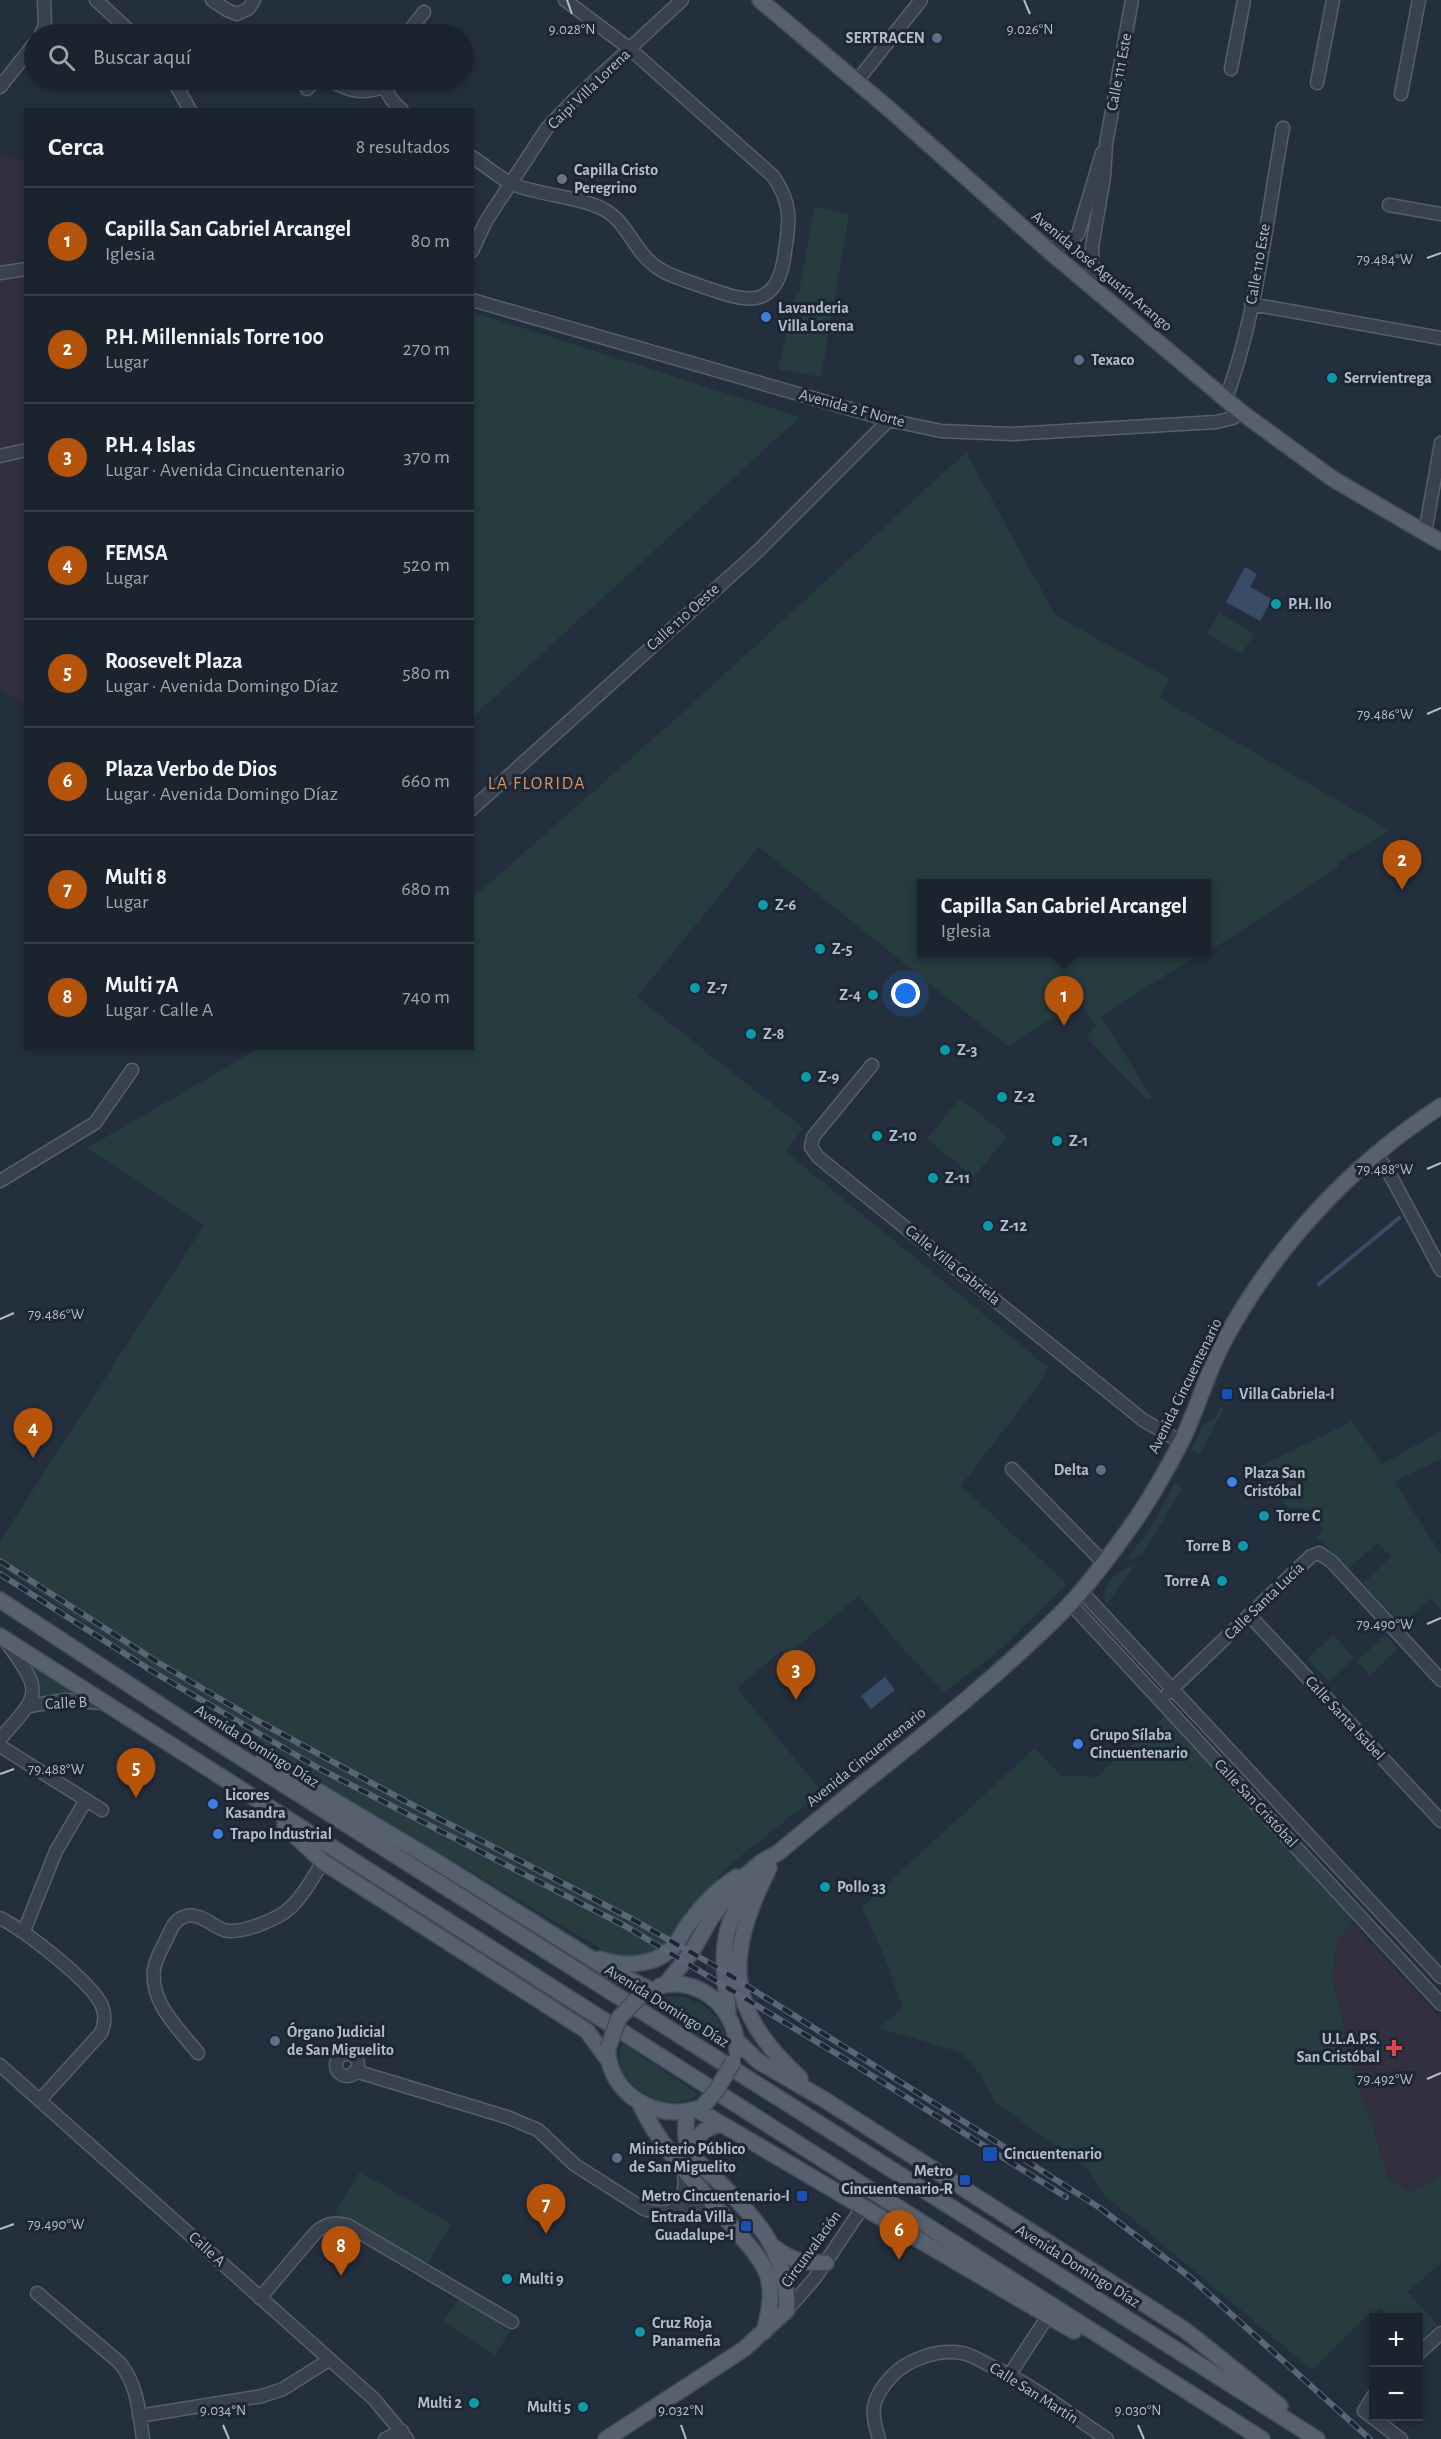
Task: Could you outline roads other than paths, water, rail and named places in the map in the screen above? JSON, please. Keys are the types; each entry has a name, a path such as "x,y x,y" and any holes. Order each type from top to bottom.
{"main road":[{"name":"Avenida José Agustín Arango","path":"760,0 857,81 1048,250 1241,412 1333,479 1441,542"},
{"name":"Avenida Cincuentenario","path":"665,1984 691,1953 727,1896 1029,1644 1081,1591 1131,1527 1181,1442 1224,1340 1264,1276 1311,1217 1375,1153 1441,1106"},
{"name":"Avenida Domingo Díaz","path":"0,1600 215,1741 1318,2439"},
{"path":"2,1637 1262,2439"},
{"path":"215,1741 286,1772 645,1992"},
{"path":"258,1802 323,1862 586,2031 608,2054 617,2080 639,2102 666,2112 696,2109 1172,2389 1262,2439"},
{"name":"Avenida Cincuentenario","path":"728,2013 724,1967 728,1922 741,1898 766,1864"},
{"path":"581,1952 609,1962 629,1965 650,1960 671,1949 702,1905 717,1890 766,1864"},
{"path":"766,1864 743,1932 739,1964 743,1997 750,2017 764,2041 825,2100"},
{"path":"608,2054 618,2018 645,1992 665,1984 683,1985 700,1990 716,2000 728,2013 737,2041 733,2062 716,2091 696,2109"},
{"path":"737,2041 758,2061 825,2100 1185,2331 1235,2368 1318,2439"},
{"name":"Circunvalación","path":"639,2102 647,2120 683,2170 753,2252 767,2274 770,2306 764,2332"},
{"name":"Circunvalación","path":"606,2439 744,2349 787,2310 785,2274 774,2248 743,2205 695,2158 686,2140 696,2109"},
{"path":"695,2158 695,2144 700,2133 707,2128 722,2124"},
{"path":"774,2248 789,2259 802,2263 826,2263"}],"street":[{"path":"44,0 45,24"},
{"path":"96,0 122,24"},
{"path":"212,0 237,14 248,9 254,0"},
{"path":"474,158 510,183 602,209 615,218 652,264 666,274 740,299 753,299 765,294 776,284 782,272 790,221 783,190 773,176 630,49 565,0"},
{"name":"Caipi Villa Lorena","path":"474,247 486,221 547,128 682,0"},
{"path":"857,81 921,0"},
{"name":"Calle 111 Este","path":"1094,288 1092,247 1104,177 1106,144 1132,0"},
{"path":"1231,69 1244,0"},
{"path":"1317,84 1333,0"},
{"path":"1401,94 1419,0"},
{"path":"415,24 424,12"},
{"path":"0,87 24,57"},
{"path":"179,90 189,108"},
{"path":"352,90 368,92 372,90"},
{"path":"387,90 390,98 400,108"},
{"name":"Calle 110 Este","path":"1226,398 1241,352 1283,128"},
{"name":"Calle 111 Este","path":"1048,250 1071,240 1077,234 1094,173 1106,144"},
{"path":"1389,205 1441,214"},
{"path":"0,273 24,269"},
{"name":"Avenida 2 F Norte","path":"474,301 889,420 941,431 1012,434 1216,422 1233,418 1241,412"},
{"path":"1251,304 1441,338"},
{"name":"Calle 110 Oeste","path":"474,807 757,552 889,420"},
{"path":"1425,533 1441,443"},
{"path":"0,456 24,450"},
{"name":"Calle Villa Gabriela","path":"872,1065 813,1137 811,1148 818,1157 1143,1420 1181,1442"},
{"path":"0,1181 95,1123 132,1070"},
{"path":"1375,1153 1388,1171 1441,1270"},
{"path":"1012,1469 1103,1562"},
{"name":"Calle Santa Lucía","path":"1161,1700 1311,1556 1319,1553 1332,1562 1441,1680"},
{"name":"Calle San Cristóbal","path":"1081,1591 1441,1977"},
{"name":"Calle San Cristóbal","path":"1070,1603 1441,2004"},
{"name":"Calle Santa Isabel","path":"1249,1614 1441,1821"},
{"name":"Calle B","path":"0,1739 29,1706 33,1691 32,1681 2,1637"},
{"name":"Calle B","path":"29,1706 66,1700 103,1703"},
{"path":"0,1746 102,1810"},
{"path":"24,1931 56,1851 86,1800"},
{"path":"198,2053 162,2007 156,1990 154,1970 156,1962 174,1923 184,1917 195,1916 227,1931 235,1932 250,1928 291,1908 323,1862"},
{"path":"0,1918 24,1931 93,1991 105,2016 105,2024 100,2033 40,2100"},
{"name":"Calle A","path":"0,2066 374,2399 405,2435"},
{"path":"355,2071 507,2117 538,2130 575,2165 644,2209 664,2212 675,2210 682,2205 716,2208"},
{"path":"682,2205 685,2181 683,2170"},
{"name":"Circunvalación","path":"787,2310 803,2294 826,2263 862,2208"},
{"path":"260,2298 316,2232 324,2225 334,2222 347,2225 512,2322"},
{"path":"37,2293 120,2363 134,2386 143,2439"},
{"path":"1010,2374 1048,2316"},
{"path":"1423,2350 1441,2333"},
{"name":"Calle San Martín","path":"879,2439 872,2418 878,2392 893,2374 913,2361 938,2352 963,2353 1010,2374 1107,2439"},
{"path":"140,2416 262,2396 283,2389 329,2360"},
{"path":"1369,2403 1364,2411 1369,2415"},
{"path":"1377,2421 1401,2439"},
{"path":"385,2439 405,2435"}],"water":[{"path":"1245,567 1257,574 1250,587 1272,599 1260,621 1226,602"},
{"path":"885,1677 895,1690 871,1709 861,1696"}],"waterway":[{"path":"1319,1284 1399,1218"}],"railway":[{"path":"0,1561 159,1663 249,1716 403,1800 632,1919 715,1966 1100,2208 1191,2278 1370,2439"},
{"path":"0,1574 155,1673 320,1769 627,1927 855,2065 1066,2197"}],"place":[{"name":"SERTRACEN","path":"937,38"},
{"name":"Capilla Cristo Peregrino","path":"562,179"},
{"name":"Lavanderia Villa Lorena","path":"766,317"},
{"name":"Texaco","path":"1079,360"},
{"name":"Serrvientrega","path":"1332,378"},
{"name":"P.H. Ilo","path":"1276,604"},
{"name":"P.H. Millennials Torre 100","path":"1402,890"},
{"name":"Z-6","path":"763,905"},
{"name":"Z-5","path":"820,949"},
{"name":"Z-7","path":"695,988"},
{"name":"Z-4","path":"873,995"},
{"name":"Capilla San Gabriel Arcangel","path":"1064,1026"},
{"name":"Z-8","path":"751,1034"},
{"name":"Z-3","path":"945,1050"},
{"name":"Z-9","path":"806,1077"},
{"name":"Z-2","path":"1002,1097"},
{"name":"Z-10","path":"877,1136"},
{"name":"Z-1","path":"1057,1141"},
{"name":"Z-11","path":"933,1178"},
{"name":"Z-12","path":"988,1226"},
{"name":"Villa Gabriela-I","path":"1227,1394"},
{"name":"FEMSA","path":"33,1458"},
{"name":"Delta","path":"1101,1470"},
{"name":"Plaza San Cristóbal","path":"1232,1482"},
{"name":"Torre C","path":"1264,1516"},
{"name":"Torre B","path":"1243,1546"},
{"name":"Torre A","path":"1222,1581"},
{"name":"P.H. 4 Islas","path":"796,1700"},
{"name":"Grupo Sílaba Cincuentenario","path":"1078,1744"},
{"name":"Roosevelt Plaza","path":"136,1798"},
{"name":"Licores Kasandra","path":"213,1804"},
{"name":"Trapo Industrial","path":"218,1834"},
{"name":"Pollo 33","path":"825,1887"},
{"name":"Órgano Judicial de San Miguelito","path":"275,2041"},
{"name":"U.L.A.P.S. San Cristóbal","path":"1394,2048"},
{"name":"Cincuentenario","path":"990,2154"},
{"name":"Ministerio Público de San Miguelito","path":"617,2158"},
{"name":"Metro Cincuentenario-R","path":"965,2180"},
{"name":"Metro Cincuentenario-I","path":"802,2196"},
{"name":"Entrada Villa Guadalupe-I","path":"746,2226"},
{"name":"Multi 8","path":"546,2234"},
{"name":"Plaza Verbo de Dios","path":"899,2260"},
{"name":"Multi 7A","path":"341,2276"},
{"name":"Multi 9","path":"507,2279"},
{"name":"Cruz Roja Panameña","path":"640,2332"},
{"name":"Multi 2","path":"474,2403"},
{"name":"Multi 5","path":"583,2407"}],"district":[{"name":"LA FLORIDA","path":"537,784"}]}
